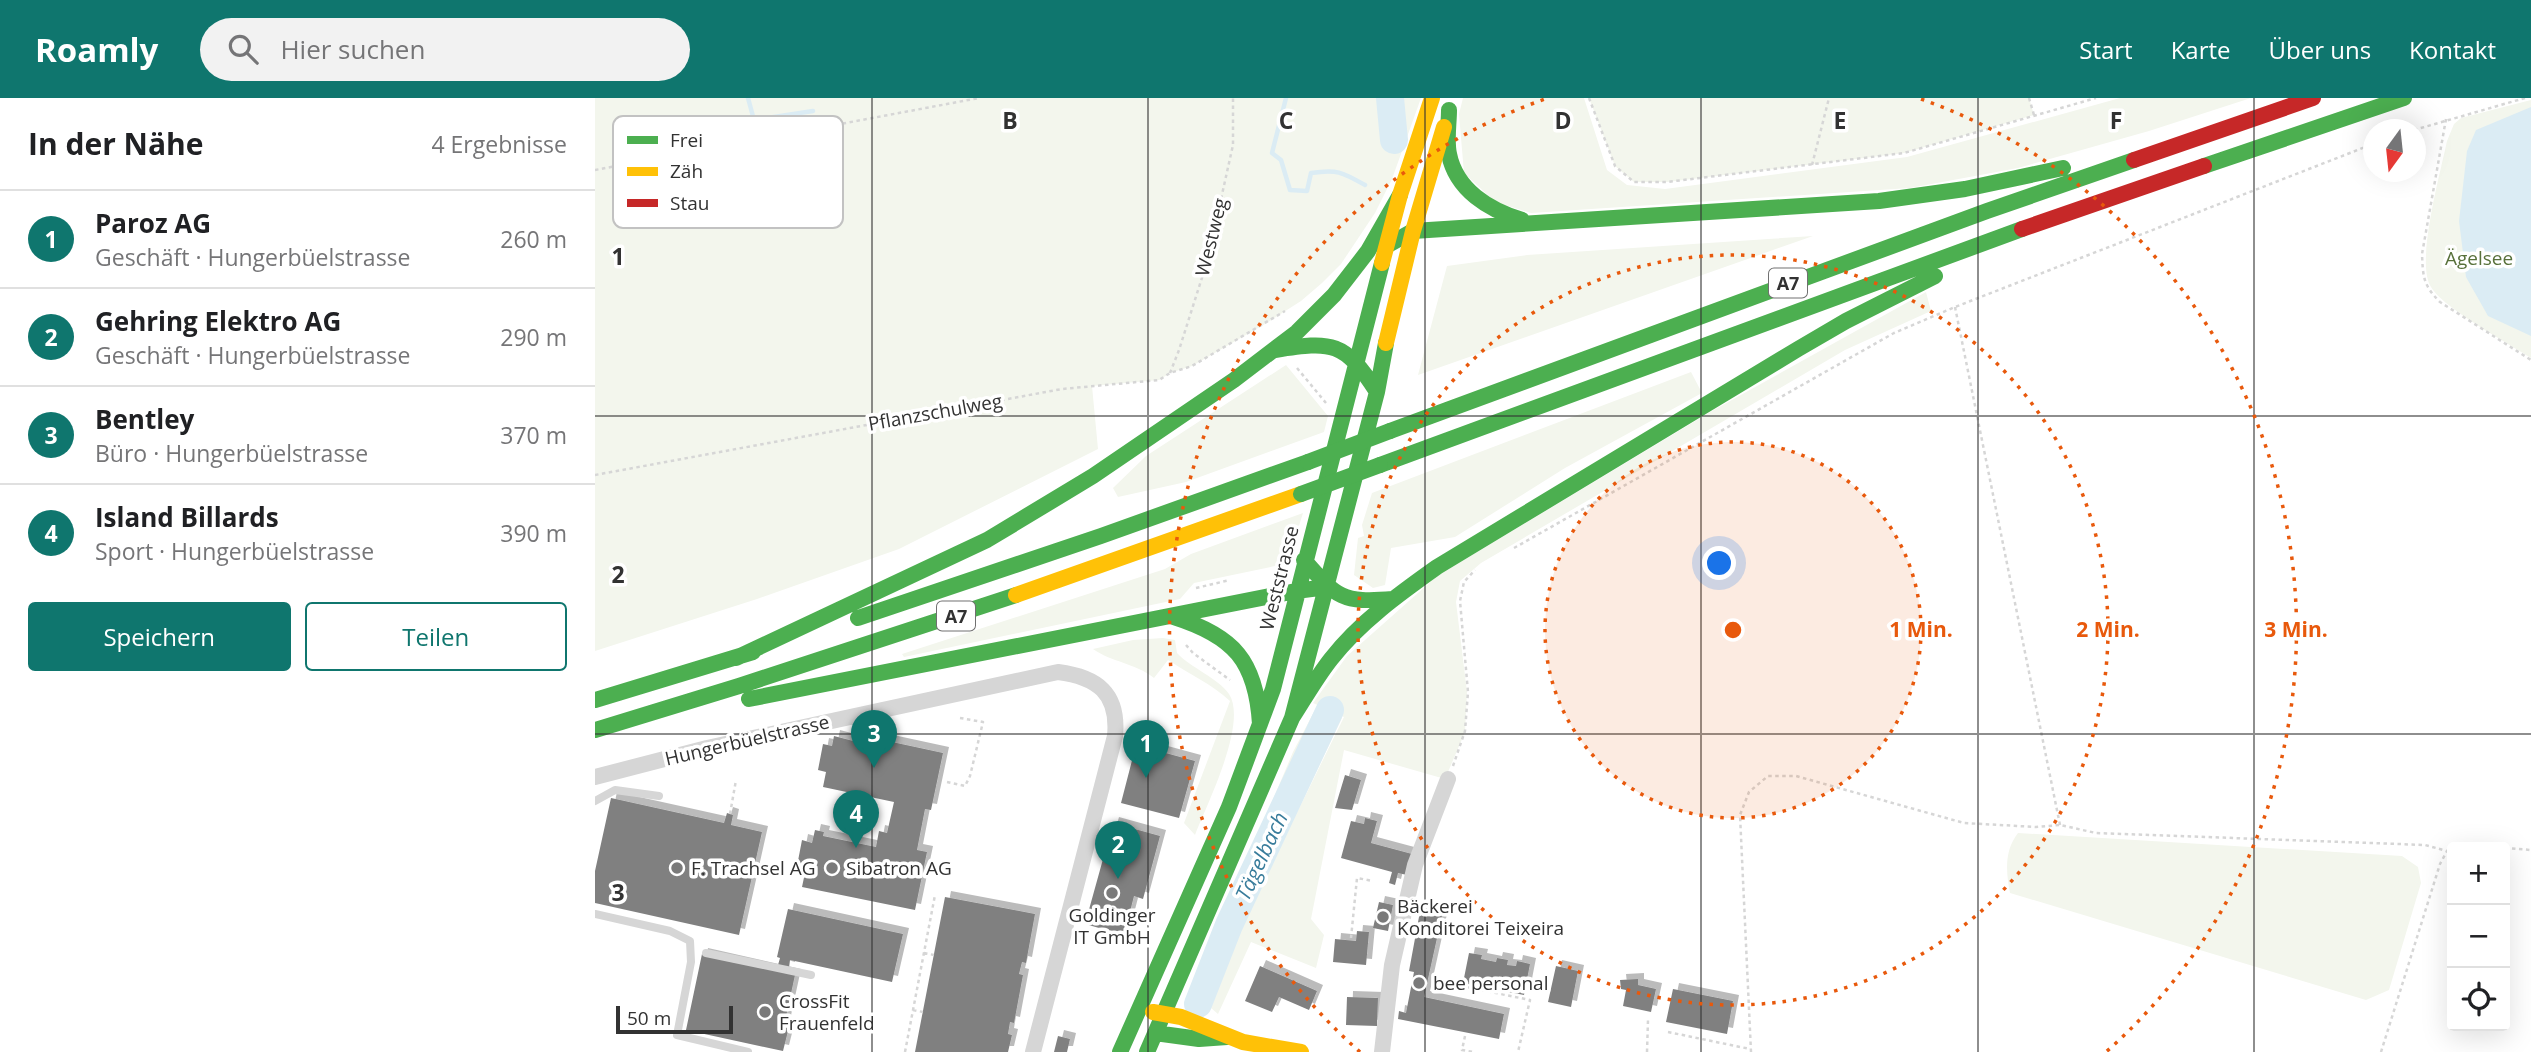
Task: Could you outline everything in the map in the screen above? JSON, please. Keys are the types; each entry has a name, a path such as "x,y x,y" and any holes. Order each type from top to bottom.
{"main road":[{"name":"Weststrasse","path":"1120,1052 1204,866 1273,689 1296,590 1400,195 1432,98"},
{"name":"A7","path":"595,700 736,658 936,593 1308,462 1821,271 2313,98"},
{"name":"A7","path":"601,728 918,628 1301,494 2079,208 2404,98"},
{"name":"A7","path":"1451,104 1450,154 1459,177 1474,196 1503,215 1524,221 1556,223"},
{"path":"1147,1052 1160,1035 1292,718 1377,392 1388,331 1413,231 1451,104"},
{"name":"A7","path":"1388,245 1413,231 1824,206 1912,197 1995,183 2188,140"},
{"name":"A7","path":"736,658 938,565 1017,523 1138,446 1275,350 1319,311 1368,251 1400,195"},
{"name":"A7","path":"1292,718 1332,659 1359,629 1393,599 1437,567 1846,321 2079,208"},
{"name":"A7","path":"1275,350 1323,344 1336,347 1357,361 1377,392"},
{"path":"1304,560 1327,587 1339,596 1355,602 1393,599"},
{"name":"A7","path":"601,728 1171,617 1296,590 1327,587"},
{"name":"A7","path":"1171,617 1202,625 1239,652 1256,686 1260,724"},
{"path":"1135,1020 1152,1012 1169,1013 1202,1032"},
{"path":"1160,1035 1202,1032 1301,1052"}],"street":[{"name":"Hungerbüelstrasse","path":"595,777 1058,672 1080,675 1098,684 1112,704 1117,721 1115,736 1033,1052"},
{"path":"1382,1052 1392,965 1409,888 1448,779"}],"lane":[{"path":"595,801 615,790 659,796"},
{"path":"595,914 670,931 690,941 691,962 677,1035 748,1052"},
{"path":"706,953 811,975"}],"path":[{"path":"843,124 979,98"},
{"name":"Westweg","path":"1170,373 1206,262 1233,145 1233,98"},
{"path":"1589,98 1615,166 1634,182 1667,182 1904,153 2095,98"},
{"path":"1812,165 1829,98"},
{"path":"2029,98 2033,115"},
{"path":"2426,126 2525,98"},
{"path":"2446,119 2422,254 2427,289 2440,302 2531,360"},
{"path":"1506,552 1893,333 2363,148"},
{"path":"595,170 613,167"},
{"path":"1955,307 2060,825"},
{"name":"Pflanzschulweg","path":"595,475 1062,389 1159,380 1170,373 1192,366 1266,326"},
{"path":"1448,779 1465,731 1468,692 1460,601 1464,582 1482,566"},
{"path":"1183,637 1193,653 1231,681"},
{"path":"947,782 965,786 980,739 983,722 960,718"},
{"path":"1668,1032 1751,1050 1740,815 1749,792 1768,776 1796,776 1964,823 2036,827 2060,825 2097,833 2425,845 2447,851 2440,864 2381,1052"},
{"path":"730,814 736,780"},
{"path":"2510,848 2531,850"},
{"path":"1351,938 1357,878 1373,881"},
{"path":"905,1052 935,895"},
{"path":"924,953 934,955"},
{"path":"1467,987 1530,1000 1518,1052"},
{"path":"913,1010 923,1012"},
{"path":"1647,1052 1648,1020"},
{"path":"1465,1036 1462,1050 1473,1052"}],"green space":[{"path":"595,98 1421,98 1392,179 1375,213 1341,264 1301,301 1192,366 1170,373 1159,380 1092,386 1098,449 899,549 757,599 595,651"},
{"path":"1463,98 1584,98 1607,170 1627,185 1665,189 1907,157 2120,98 2251,98 2149,131 2018,168 1910,188 1531,213 1495,202 1464,173 1459,114"},
{"path":"1589,98 2029,98 2034,115 1904,153 1667,182 1634,182 1615,166"},
{"name":"Ägelsee","path":"2531,100 2531,358 2448,305 2431,287 2426,258 2435,194 2447,141 2454,124 2461,118"},
{"path":"1813,236 1418,375 1447,266 1527,255"},
{"path":"1926,292 1931,311 1845,350 1481,563 1460,581 1456,602 1467,692 1465,732 1445,779 1344,750 1311,919 1324,935 1316,968 1251,942 1218,1014 1211,1008 1226,967 1210,1007 1194,997 1209,951 1293,752 1317,706 1342,718 1291,825 1344,717 1313,703 1347,656 1436,577 1712,411"},
{"path":"1286,365 1328,416 1324,432 1186,482 1118,497 1113,488 1146,456"},
{"path":"1691,372 1702,393 1565,468 1455,537 1391,548 1385,585 1373,588 1354,575 1358,538 1364,536 1362,525 1372,493"},
{"path":"1303,513 1289,558 1280,565 1194,583 1180,599 904,657 902,654 1165,569 1191,554"},
{"path":"1133,640 1175,640 1177,653 1224,688 1233,707 1230,743 1224,764 1195,835 1184,823 1230,701 1168,660 1154,678 1093,649"},
{"path":"2018,833 2402,856 2418,867 2421,883 2389,990 2366,1000 2010,893 2007,862 2010,847"}],"shaded area":[{"name":"Ägelsee","path":"2531,107 2531,336 2488,316 2466,277 2459,221 2467,151 2476,130"}],"building":[{"path":"855,734 943,753 931,810 925,809 917,850 927,852 915,910 802,887 806,868 797,866 802,840 812,843 815,830 824,832 823,836 876,847 879,831 887,833 894,802 823,787 826,772 818,770 823,744 832,746 834,736 853,741"},
{"path":"1136,745 1195,761 1179,818 1121,803"},
{"path":"1345,775 1361,780 1352,810 1335,808"},
{"path":"611,798 724,823 727,813 733,815 731,825 762,832 739,935 595,903 595,871"},
{"path":"1365,818 1377,821 1371,843 1412,854 1407,875 1398,873 1395,885 1389,883 1392,872 1341,858 1351,821 1364,824"},
{"path":"1113,823 1160,836 1143,899 1134,896 1124,935 1085,924"},
{"path":"945,897 1035,914 1026,963 1022,962 1019,974 1023,975 1014,1023 1010,1022 1008,1034 1012,1035 1008,1052 915,1052"},
{"path":"1379,902 1393,905 1388,931 1373,928"},
{"path":"1421,906 1443,911 1424,997 1504,1014 1499,1039 1398,1019 1399,1011 1406,1013 1414,972 1409,971"},
{"path":"788,909 903,934 892,982 790,960 789,968 778,965 780,958 777,957"},
{"path":"1357,931 1369,932 1366,965 1333,962 1335,939 1356,941"},
{"path":"1469,953 1482,955 1481,959 1496,962 1497,958 1508,960 1507,965 1516,966 1517,961 1530,964 1524,995 1463,983"},
{"path":"702,954 795,975 784,1026 789,1027 783,1051 686,1030"},
{"path":"1260,966 1317,991 1309,1010 1279,997 1272,1012 1245,1001"},
{"path":"1556,966 1578,971 1571,1007 1548,1002"},
{"path":"1638,979 1638,985 1656,989 1651,1012 1623,1006 1626,990 1621,989 1620,980"},
{"path":"1673,989 1733,1001 1727,1034 1666,1022"},
{"path":"1347,997 1378,998 1377,1026 1346,1025"},
{"path":"1058,1036 1070,1039 1067,1052 1054,1052"}],"waterway":[{"path":"748,98 753,116"},
{"path":"1286,98 1272,153 1281,160 1290,190 1307,191 1311,173 1320,172 1339,173 1365,185"},
{"name":"Tägelbach","path":"1390,98 1394,140"},
{"path":"780,116 813,111"},
{"name":"Tägelbach","path":"1198,1004 1229,925 1330,710"}],"traffic: fast":[{"path":"2204,166 2404,98"},
{"path":"1449,110 1448,149 1459,178 1466,188 1486,204 1522,220"},
{"path":"1390,431 1987,211 2134,160"},
{"path":"1388,245 1413,231 1879,201 1965,189 2063,168"},
{"path":"736,658 987,540 1093,476 1234,380 1297,332 1334,295 1368,251 1400,195"},
{"path":"1380,465 2022,229"},
{"path":"1120,1052 1229,807 1273,689 1382,263"},
{"path":"1292,718 1326,666 1354,633 1394,598 1437,567 1798,349 1846,321 1935,276"},
{"path":"1147,1052 1292,718 1377,392 1386,343"},
{"path":"1275,350 1311,346 1335,348 1355,363 1377,392"},
{"path":"1308,462 1390,431"},
{"path":"858,618 1101,536 1308,462"},
{"path":"1301,494 1380,465"},
{"path":"1304,560 1325,583 1342,595 1362,600 1393,599"},
{"path":"749,699 1327,587"},
{"path":"595,730 1016,595"},
{"path":"1174,617 1212,633 1238,654 1253,683 1260,724"},
{"path":"595,700 753,652"},
{"path":"1155,1033 1199,1039 1227,1037"}],"traffic: slow":[{"path":"1382,263 1400,195 1432,98"},
{"path":"1386,343 1413,231 1444,127"},
{"path":"1016,595 1301,494"},
{"path":"1153,1012 1181,1017 1243,1042 1301,1052"}],"traffic: jam":[{"path":"2134,160 2313,98"},
{"path":"2022,229 2204,166"}],"place":[{"name":"Bentley","path":"874,768"},
{"name":"Paroz AG","path":"1146,778"},
{"name":"Island Billards","path":"856,848"},
{"name":"F. Trachsel AG","path":"677,868"},
{"name":"Sibatron AG","path":"832,868"},
{"name":"Gehring Elektro AG","path":"1118,879"},
{"name":"Goldinger IT GmbH","path":"1112,893"},
{"name":"Bäckerei Konditorei Teixeira","path":"1383,917"},
{"name":"bee personal","path":"1419,983"},
{"name":"CrossFit Frauenfeld","path":"765,1012"}]}
